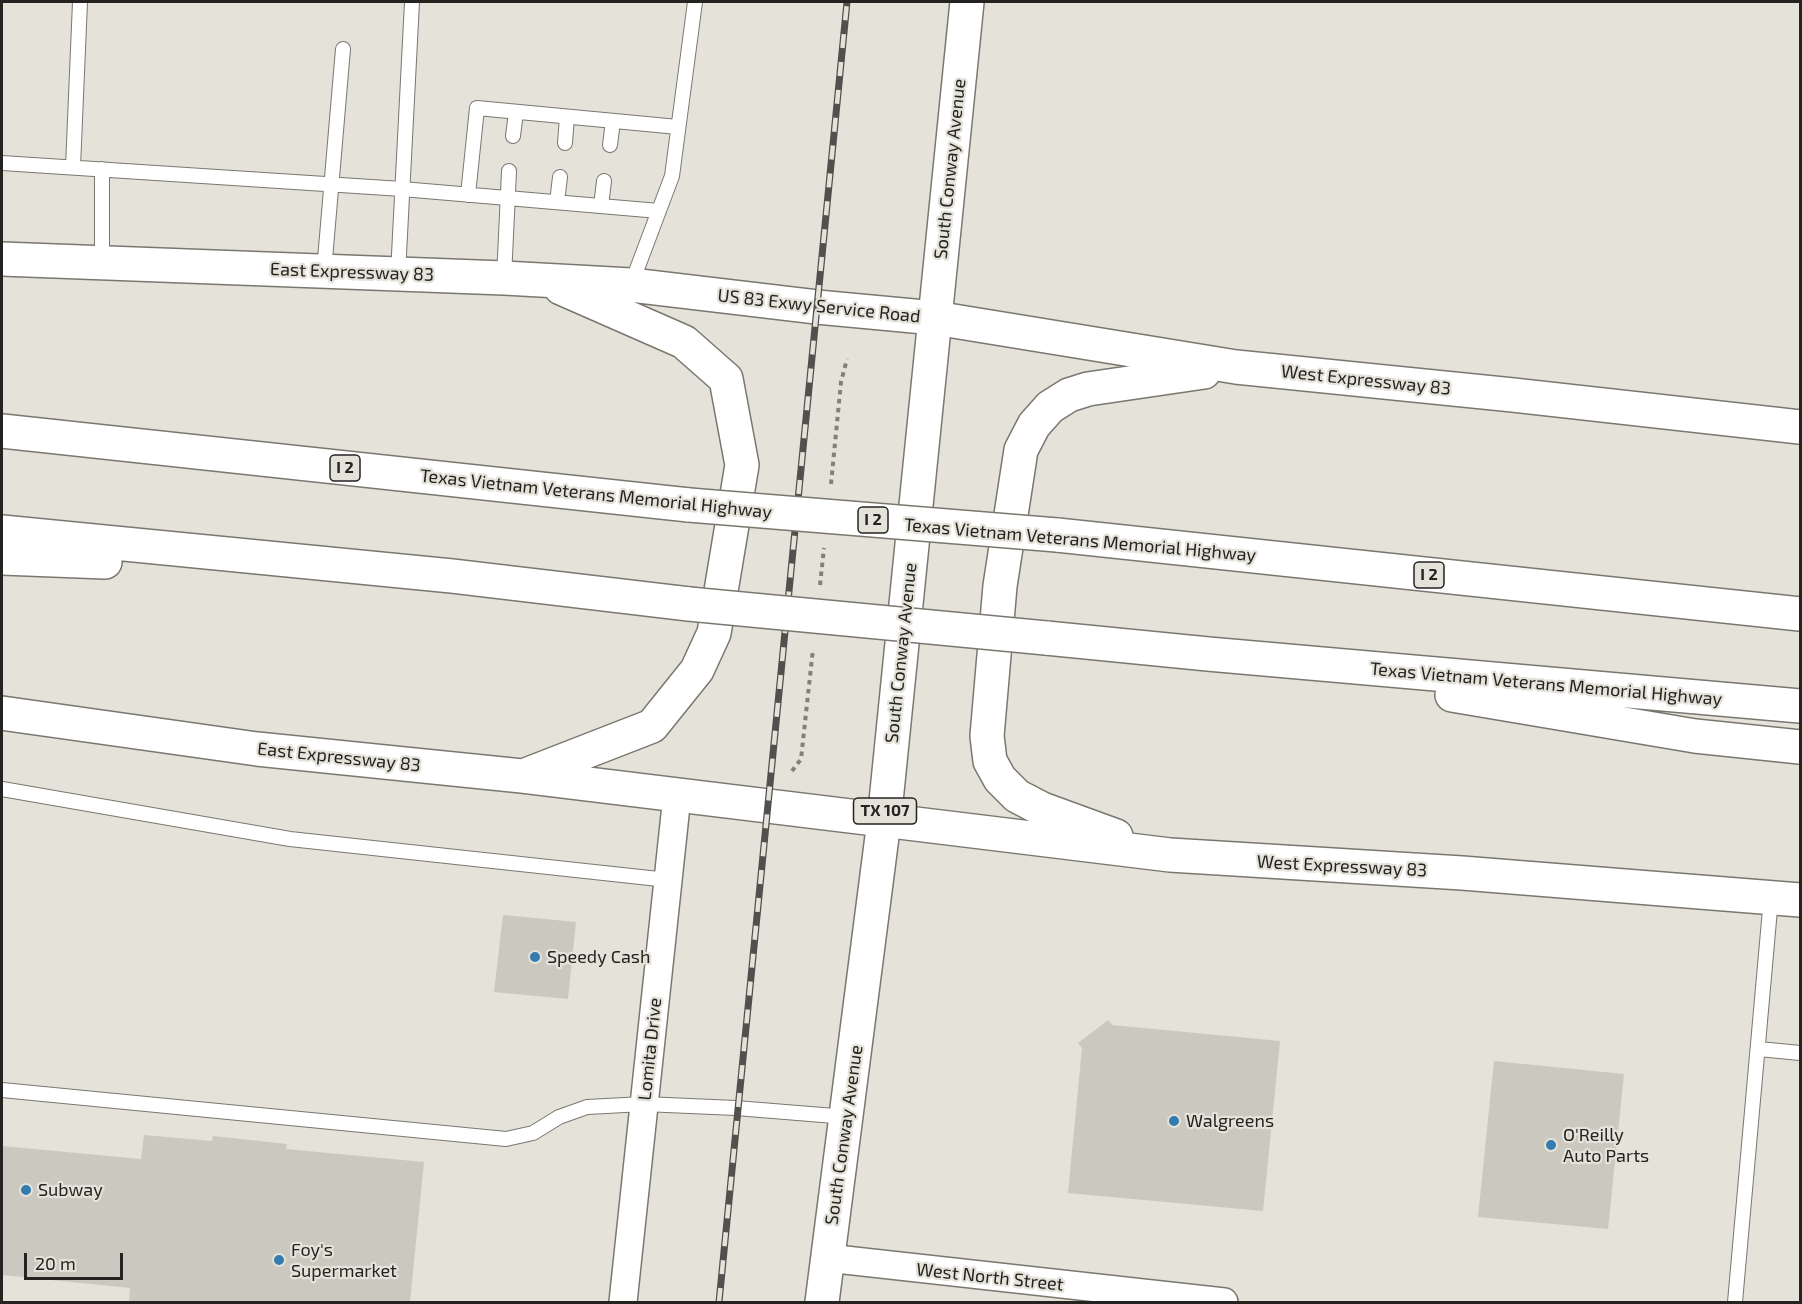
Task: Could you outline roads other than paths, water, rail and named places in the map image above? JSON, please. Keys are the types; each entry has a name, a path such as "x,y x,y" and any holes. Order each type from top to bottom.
{"main road":[{"name":"South Conway Avenue","path":"822,1302 884,821 967,2"},
{"name":"East Expressway 83","path":"2,259 504,278 631,285 703,293"},
{"path":"522,776 652,726 697,670 714,633 742,465 726,379 684,342 542,280"},
{"name":"US 83 Exwy Service Road","path":"703,293 935,318"},
{"name":"West Expressway 83","path":"935,318 1236,367 1513,394 1800,427"},
{"path":"1170,855 1042,809 1017,796 1000,780 990,761 987,736 1000,586 1021,450 1034,425 1050,407 1069,395 1088,389 1236,367"},
{"name":"Texas Vietnam Veterans Memorial Highway","path":"2,431 689,505 1057,535 1800,614"},
{"name":"Texas Vietnam Veterans Memorial Highway","path":"2,532 452,576 689,604 1208,654 1800,706"},
{"path":"2,558 452,576"},
{"path":"1208,654 1695,736 1800,747"},
{"name":"East Expressway 83","path":"2,712 256,749 522,776 677,796"},
{"path":"677,796 884,821"},
{"name":"West Expressway 83","path":"884,821 1170,855 1462,873 1786,899"}],"street":[{"name":"Lomita Drive","path":"623,1302 677,796"},
{"name":"West North Street","path":"827,1258 1224,1302"}],"lane":[{"path":"74,167 80,2"},
{"path":"398,274 412,2"},
{"path":"631,285 672,176 695,2"},
{"path":"324,271 343,49"},
{"path":"468,195 477,108 678,127"},
{"path":"513,136 516,112"},
{"path":"565,144 567,117"},
{"path":"610,145 613,121"},
{"path":"2,163 402,189 659,211"},
{"path":"102,169 102,262"},
{"path":"504,278 510,171"},
{"path":"557,202 560,177"},
{"path":"601,206 604,181"},
{"path":"2,789 290,839 668,879"},
{"path":"1735,1302 1759,1049 1786,899"},
{"path":"1759,1049 1800,1053"},
{"path":"2,1090 506,1139 532,1133 559,1117 587,1107 644,1104 736,1108 847,1117"}],"railway":[{"path":"719,1302 847,2"}],"place":[{"name":"Speedy Cash","path":"535,957"},
{"name":"Walgreens","path":"1174,1121"},
{"name":"O'Reilly Auto Parts","path":"1551,1145"},
{"name":"Subway","path":"26,1190"},
{"name":"Foy's Supermarket","path":"279,1260"}]}
